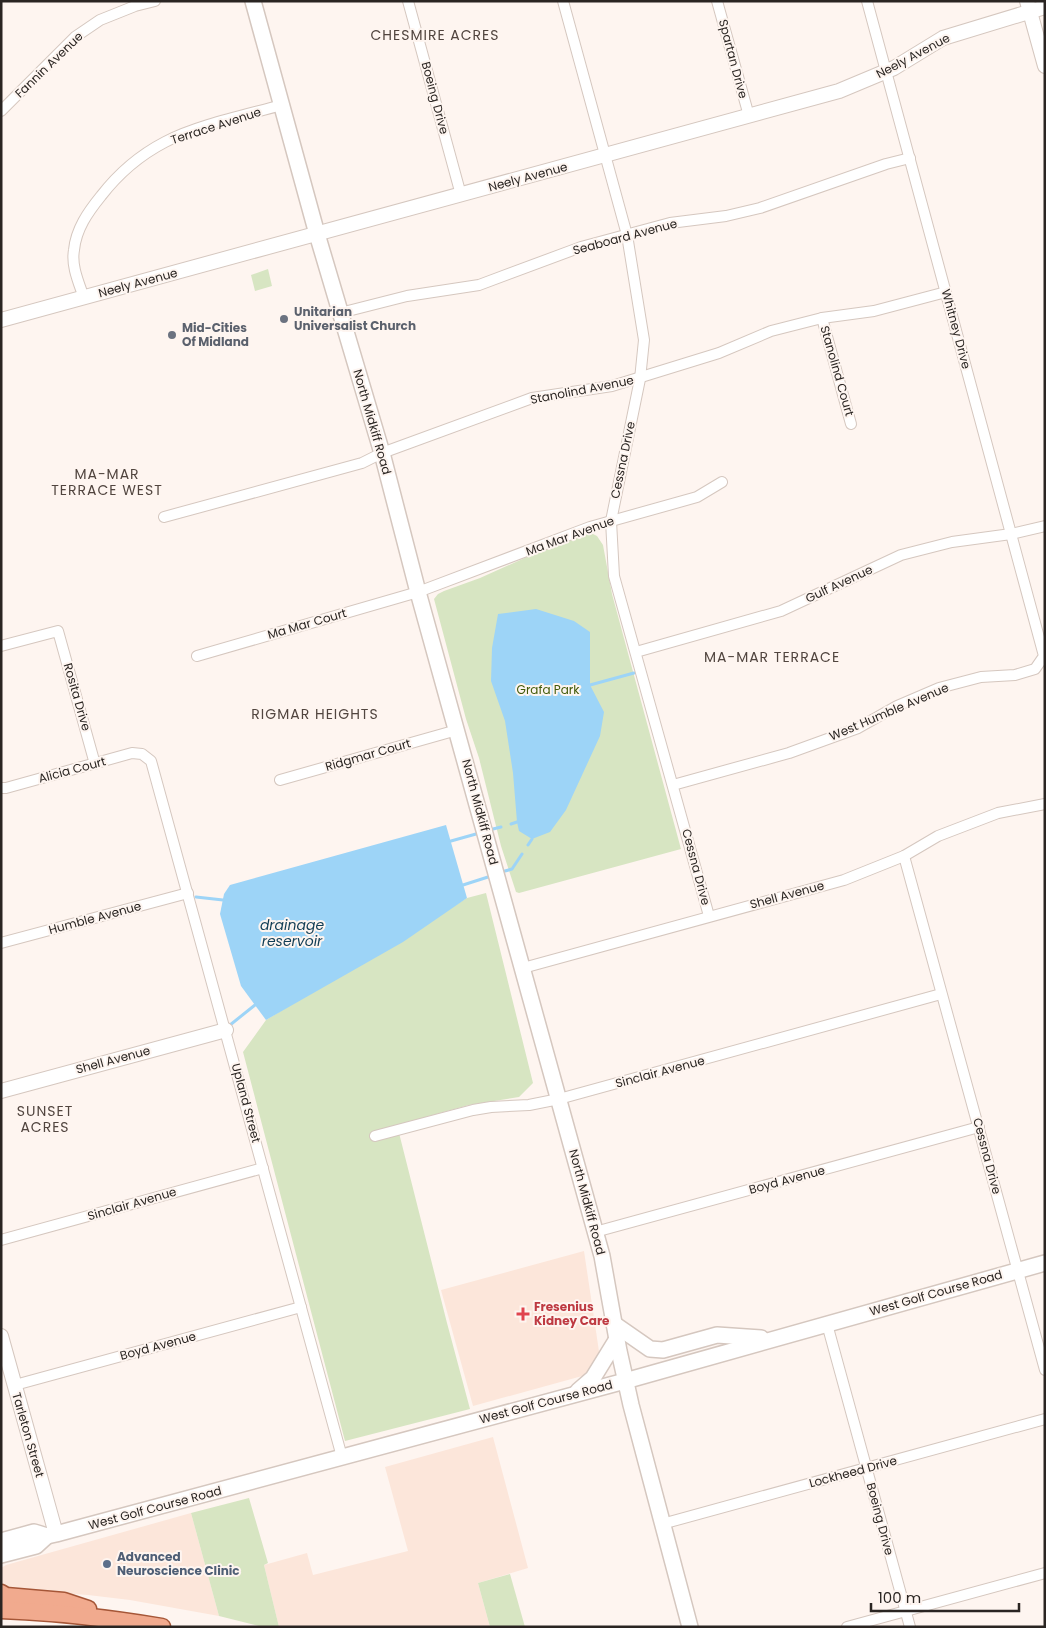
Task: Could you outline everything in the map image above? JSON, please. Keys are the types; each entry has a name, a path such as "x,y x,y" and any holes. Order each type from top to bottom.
{"main road":[{"name":"North Midkiff Road","path":"253,1 317,234 382,453 418,592 602,1256 625,1381 690,1627"},
{"name":"West Golf Course Road","path":"1,1555 36,1546 51,1535 625,1381 1045,1263"},
{"path":"573,1395 593,1378 616,1332 650,1349 656,1350 663,1350 717,1335 773,1339"},
{"name":"West Golf Course Road","path":"1,1541 34,1532 51,1535"},
{"path":"1,1593 6,1596 64,1601 118,1620"},
{"path":"1,1610 60,1620 118,1620 162,1627"}],"street":[{"name":"Fannin Avenue","path":"1,111 75,37 100,20 155,1"},
{"name":"Boeing Drive","path":"408,1 461,195"},
{"name":"Cessna Drive","path":"563,1 627,235 644,340 640,379 611,521 614,576 709,916"},
{"name":"Spartan Drive","path":"717,1 748,116"},
{"name":"Whitney Drive","path":"867,1 1044,656"},
{"name":"Neely Avenue","path":"1,320 839,91 894,68 943,38 1028,6 1045,7"},
{"path":"1028,6 1045,66"},
{"name":"Terrace Avenue","path":"84,298 74,266 73,251 79,229 92,207 112,181 142,156 166,141 200,128 282,105"},
{"name":"Seaboard Avenue","path":"340,313 407,296 479,285 581,247 670,223 726,216 760,208 886,164 910,158"},
{"name":"Stanolind Avenue","path":"164,518 362,463 382,453 532,398 612,386 640,379 719,353 771,331 822,318 874,311 946,292"},
{"name":"Stanolind Court","path":"822,318 851,424"},
{"name":"Ma Mar Avenue","path":"418,592 562,537 696,497 722,482"},
{"name":"Gulf Avenue","path":"636,652 781,611 901,555 952,542 1011,534 1045,526"},
{"name":"Ma Mar Court","path":"197,656 418,592"},
{"name":"Rosita Drive","path":"1,646 58,631 95,764"},
{"name":"West Humble Avenue","path":"673,785 789,752 858,728 897,706 939,688 981,677 1015,675 1035,668 1044,656"},
{"name":"Ridgmar Court","path":"280,780 457,730"},
{"name":"Alicia Court","path":"1,788 132,753 142,754"},
{"name":"Upland Street","path":"142,754 151,761 342,1457"},
{"name":"Shell Avenue","path":"523,968 844,880 904,856 938,836 998,813 1045,804"},
{"name":"Cessna Drive","path":"904,856 1045,1370"},
{"name":"Humble Avenue","path":"1,944 188,893"},
{"name":"Sinclair Avenue","path":"375,1136 473,1110 529,1105 559,1099 942,994"},
{"name":"Shell Avenue","path":"1,1091 226,1030"},
{"name":"Boyd Avenue","path":"595,1232 979,1127"},
{"name":"Sinclair Avenue","path":"1,1240 263,1168"},
{"name":"Boyd Avenue","path":"14,1385 301,1307"},
{"name":"Boeing Drive","path":"827,1324 910,1627"},
{"name":"Tarleton Street","path":"1,1336 51,1535"},
{"name":"Lockheed Drive","path":"662,1524 1045,1420"},
{"path":"847,1627 1045,1573"}],"shaded area":[{"path":"584,1251 600,1358 593,1373 473,1406 441,1290"},
{"path":"493,1437 528,1568 478,1583 490,1627 279,1627 264,1565 307,1553 313,1575 408,1551 385,1467"},
{"path":"191,1513 219,1616 130,1600 13,1590 1,1584 1,1568 6,1565"}],"green space":[{"path":"268,269 272,286 255,291 251,275"},
{"name":"Grafa Park","path":"591,533 597,536 603,545 612,594 681,849 519,893 516,892 501,846 479,758 466,719 434,599 444,591 480,578 536,553"},
{"path":"486,893 533,1083 519,1097 469,1105 397,1125 470,1409 345,1441 243,1052 266,1020 467,898"},
{"path":"249,1498 268,1563 264,1565 279,1627 263,1627 219,1616 191,1513"},
{"path":"510,1574 525,1627 490,1627 478,1583"}],"water":[{"path":"536,609 574,621 590,632 590,685 604,712 600,736 566,810 550,832 532,839 519,831 505,721 491,681 492,648 498,614"},
{"name":"drainage reservoir","path":"446,825 467,898 403,942 266,1020 241,986 220,914 224,894 230,885"}],"waterway":[{"path":"590,685 634,673"},
{"path":"511,824 517,822"},
{"path":"493,829 501,827"},
{"path":"451,841 476,834"},
{"path":"528,845 532,839"},
{"path":"505,871 512,869 522,854"},
{"path":"463,885 488,877"},
{"path":"196,897 223,900"},
{"path":"230,1025 255,1005"}],"place":[{"name":"Unitarian Universalist Church","path":"284,319"},
{"name":"Mid-Cities Of Midland","path":"172,335"},
{"name":"Fresenius Kidney Care","path":"523,1314"},
{"name":"Advanced Neuroscience Clinic","path":"107,1564"}],"district":[{"name":"CHESMIRE ACRES","path":"435,35"},
{"name":"MA-MAR TERRACE WEST","path":"107,482"},
{"name":"MA-MAR TERRACE","path":"772,657"},
{"name":"RIGMAR HEIGHTS","path":"315,714"},
{"name":"SUNSET ACRES","path":"45,1120"}]}
